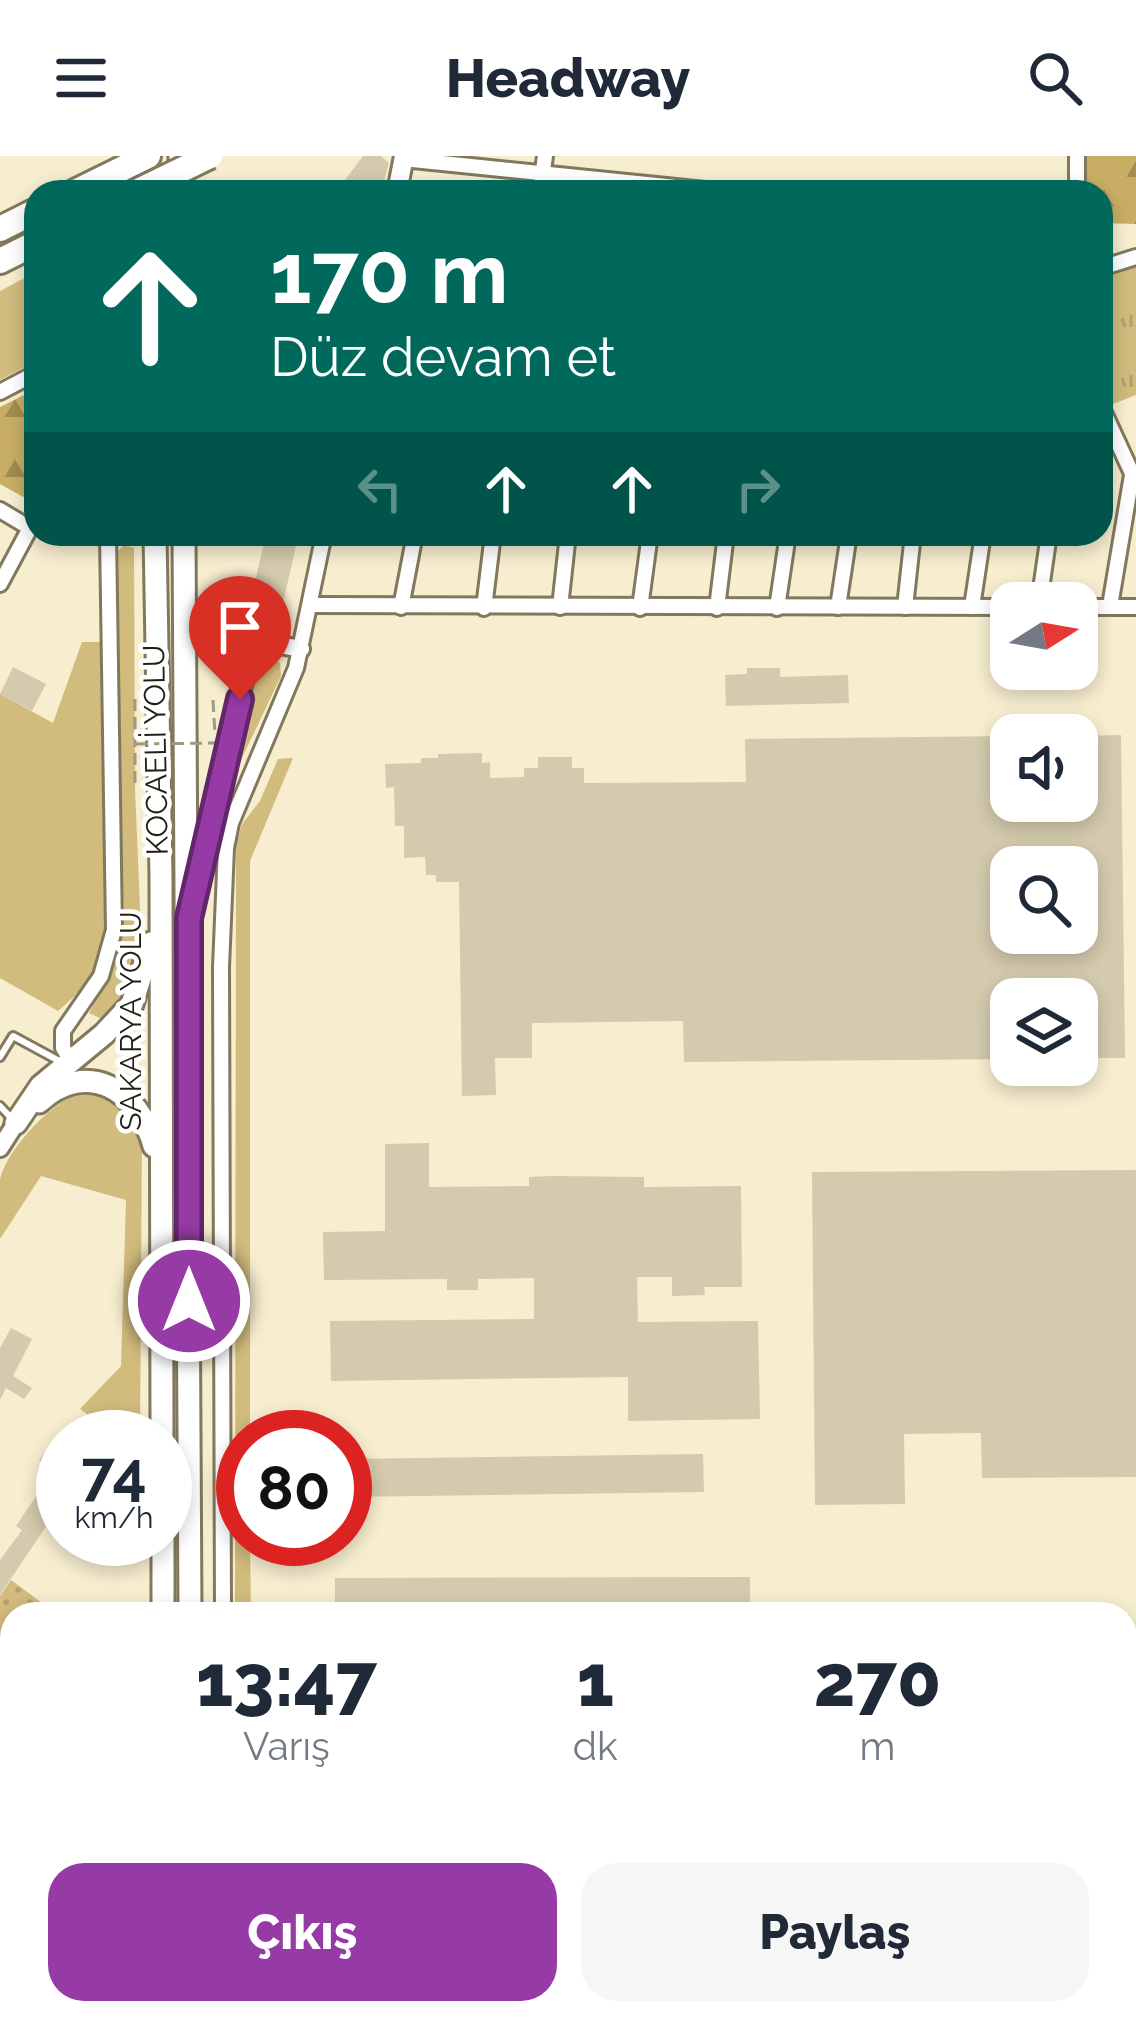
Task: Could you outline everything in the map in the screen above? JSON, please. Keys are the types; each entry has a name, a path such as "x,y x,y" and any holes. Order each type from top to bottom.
{"highway":[{"path":"100,180 151,156"},
{"path":"161,180 210,156"},
{"name":"SAKARYA YOLU","path":"155,546 162,1410"},
{"name":"KOCAELİ YOLU","path":"184,546 190,1602"},
{"path":"184,655 193,546"},
{"path":"16,1123 41,1086 132,1004 145,971 161,877"},
{"path":"16,1123 60,1086 103,1085 127,1096 137,1107 150,1132 160,1173"},
{"path":"163,1566 163,1602"}],"street":[{"path":"542,180 545,156"},
{"path":"404,157 597,180"},
{"path":"1110,606 1134,479 1113,433"},
{"path":"0,584 24,543"},
{"path":"68,1061 63,1031 101,976 114,929 108,546"},
{"path":"223,1602 221,967 226,848 231,823 301,649 322,546"},
{"path":"401,607 413,546"},
{"path":"484,608 492,546"},
{"path":"560,607 567,546"},
{"path":"640,608 648,546"},
{"path":"717,608 725,546"},
{"path":"778,608 786,546"},
{"path":"838,607 847,546"},
{"path":"905,607 912,546"},
{"path":"972,607 981,546"},
{"path":"1042,582 1047,546"},
{"path":"311,604 990,607"},
{"path":"1098,606 1136,607"},
{"path":"189,918 254,640 301,649"},
{"path":"0,1148 16,1123"}],"lane":[{"path":"0,1057 13,1036 68,1061"},
{"path":"0,1106 16,1123"}],"path":[{"path":"135,699 135,788"},
{"path":"136,744 215,743 213,700"}],"green space":[{"path":"1086,156 1136,156 1136,224 1113,223 1113,180 1087,180"},
{"path":"1136,266 1136,395 1113,404 1113,273"},
{"path":"24,278 24,367 0,380 0,291"},
{"path":"24,395 24,497 0,484 0,407"},
{"path":"123,546 134,548 135,788 142,957 123,1004 106,1021 89,1013 112,972 124,920 114,691 118,551"},
{"path":"82,642 100,642 105,940 88,980 58,1011 0,978 0,694 53,723"},
{"path":"256,660 280,662 281,676 230,783"},
{"path":"293,758 250,861 250,1410 235,1410 236,844 242,824 260,801 278,759"},
{"path":"84,1091 116,1096 142,1134 140,1410 80,1409 121,1366 126,1200 41,1176 0,1239 4,1168 21,1141"},
{"path":"235,1566 250,1566 251,1602 235,1602"},
{"path":"11,1580 41,1602 0,1602"}],"building":[{"path":"363,156 381,156 389,163 384,180 345,180"},
{"path":"263,546 296,546 279,620 248,613"},
{"path":"13,667 46,684 32,711 0,694"},
{"path":"747,668 780,668 780,677 848,675 849,703 726,706 725,675 747,674"},
{"path":"1121,735 1125,1058 1098,1058 1098,978 990,978 990,1059 684,1062 683,1021 532,1023 532,1058 495,1058 496,1095 462,1096 459,882 436,882 436,875 426,875 425,857 404,858 404,826 395,826 394,787 386,788 385,764 421,763 421,758 438,758 438,754 482,753 482,763 490,762 490,778 524,777 524,768 538,768 538,757 572,757 572,768 584,768 584,783 746,782 745,739 990,736 990,822 1098,822 1098,736"},
{"path":"429,1143 429,1187 529,1186 529,1177 552,1176 644,1177 644,1187 741,1186 742,1287 704,1287 705,1295 672,1296 672,1277 637,1277 638,1322 758,1321 760,1419 628,1421 628,1377 331,1381 330,1321 534,1319 534,1278 478,1279 478,1290 447,1290 447,1279 324,1280 323,1232 385,1231 385,1144"},
{"path":"1136,1170 1136,1477 982,1478 981,1433 904,1434 905,1504 815,1505 812,1172"},
{"path":"11,1328 32,1339 13,1376 32,1388 24,1399 6,1388 0,1400 0,1348"},
{"path":"703,1454 704,1492 372,1497 372,1459"},
{"path":"36,1496 36,1541 0,1595 0,1560 22,1530 16,1526"},
{"path":"750,1577 750,1602 335,1602 335,1578"}],"route":[{"path":"189,1301 189,918 240,699"}]}
